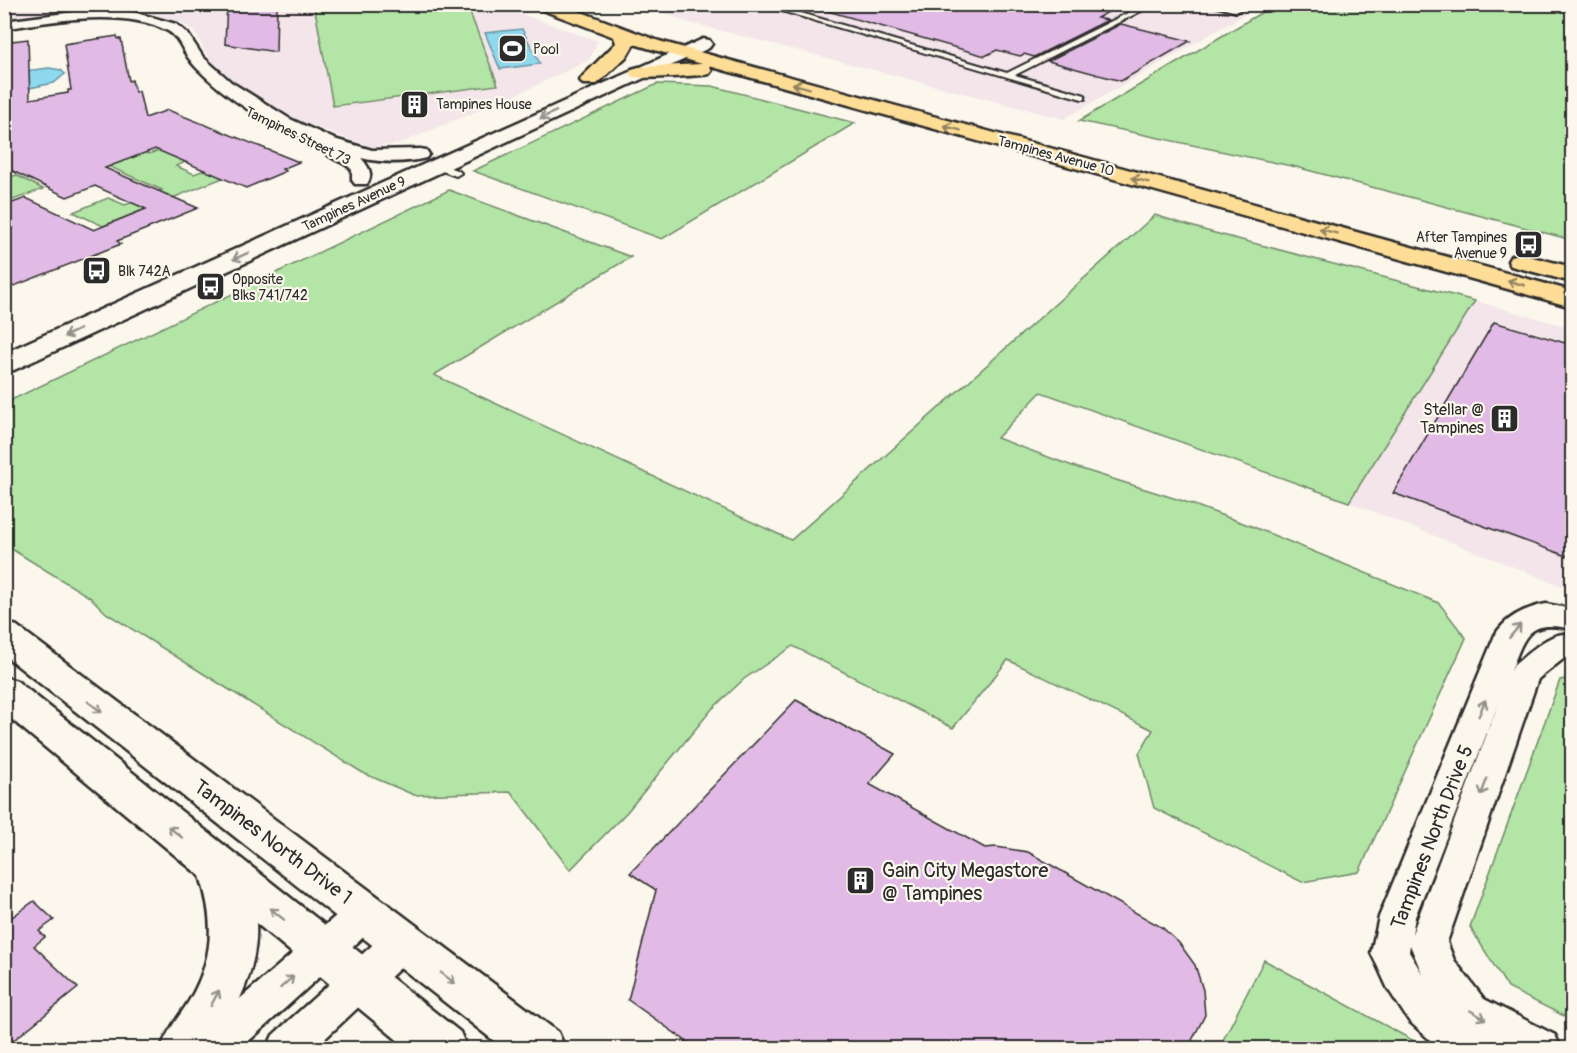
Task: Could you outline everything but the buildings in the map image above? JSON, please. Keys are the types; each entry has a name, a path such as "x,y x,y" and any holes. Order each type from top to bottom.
{"main road":[{"name":"Tampines Avenue 10","path":"543,4 622,34 686,46 1300,202"},
{"name":"Tampines Avenue 10","path":"587,4 758,75 1572,299"},
{"path":"590,80 620,52 625,43 622,34"},
{"name":"Tampines Avenue 9","path":"4,364 639,73 686,46"},
{"name":"Tampines Avenue 9","path":"4,339 361,180 438,164 590,80 686,46"},
{"path":"639,73 681,69 758,75"},
{"path":"1505,257 1572,275"},
{"name":"Tampines North Drive 1","path":"4,635 541,1048"},
{"path":"4,691 220,869 443,1048"},
{"path":"185,1048 224,981 232,945 233,914 220,869"}],"street":[{"name":"Tampines Street 73","path":"4,26 90,16 128,17 159,22 177,30 185,37 197,59 228,89 293,126 365,154 438,164"},
{"name":"Tampines Street 73","path":"4,26 105,20 135,23 158,29 173,39 184,61 216,92 246,112 354,161 361,169 361,180"},
{"name":"Tampines North Drive 5","path":"1479,1048 1453,1035 1423,1008 1402,977 1390,953 1397,917 1510,635 1525,620 1563,630 1525,673 1428,942 1440,971 1470,1012 1541,1048"},
{"path":"212,1048 365,913"},
{"path":"287,1048 402,942"}],"lane":[{"path":"761,4 1082,97"},
{"path":"1009,75 1152,4"},
{"path":"1210,4 1236,10"}],"shaded area":[{"path":"4,5 496,5 598,41 589,60 520,93 398,144 370,147 293,118 233,83 212,64 194,31 181,22 150,13 114,10 64,11 5,19"},
{"path":"645,5 1261,5 1064,119 687,22"},
{"name":"Stellar @ Tampines","path":"1475,301 1572,328 1572,590 1349,502"}],"green space":[{"path":"314,5 467,5 498,85 333,106"},
{"path":"1274,5 1572,5 1572,240 1296,167 1079,121"},
{"path":"657,84 712,86 855,123 662,239 473,171"},
{"path":"216,128 240,140 176,166 194,174 230,160 248,168 160,203 147,196 162,190 108,166 126,144 149,154"},
{"path":"16,175 43,189 5,203 5,179"},
{"path":"449,190 631,257 434,375 791,540 1155,215 1207,231 1475,301 1349,502 1041,392 997,438 1078,468 1183,501 1251,526 1439,603 1466,638 1359,872 1302,882 1154,808 1139,753 1153,730 1008,660 953,728 793,646 744,679 712,709 627,812 570,870 511,792 414,795 363,773 106,613 91,598 5,545 5,403"},
{"path":"108,198 125,205 144,198 158,204 103,226 73,212"},
{"path":"1572,678 1572,1020 1508,988 1470,927 1560,680"},
{"path":"1264,960 1427,1048 1219,1048"}],"water":[{"name":"Pool","path":"522,29 540,64 500,69 485,33"},
{"path":"49,68 61,70 65,74 54,83 29,88 25,71"}],"place":[{"name":"Pool","path":"512,49"},
{"name":"Tampines House","path":"415,104"},
{"name":"After Tampines Avenue 9","path":"1528,245"},
{"name":"Blk 742A","path":"97,271"},
{"name":"Opposite Blks 741/742","path":"211,287"},
{"name":"Stellar @ Tampines","path":"1505,419"},
{"name":"Gain City Megastore @ Tampines","path":"861,881"}]}
